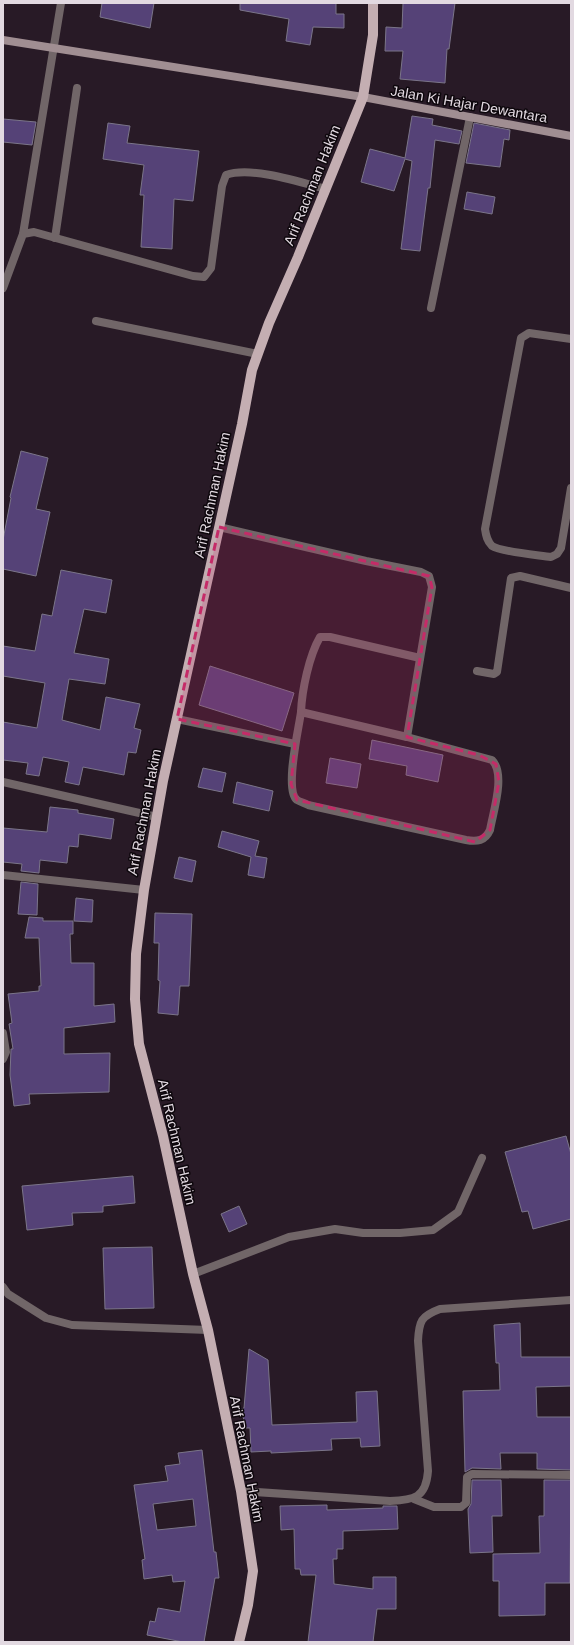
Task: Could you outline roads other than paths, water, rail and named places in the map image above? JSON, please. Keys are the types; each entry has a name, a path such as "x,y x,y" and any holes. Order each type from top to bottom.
{"main road":[{"name":"Arif Rachman Hakim","path":"238,1642 248,1605 253,1571 241,1491 208,1330 193,1274 138,1037 135,999 136,954 144,890 156,817 252,370 269,323 363,97 373,35 373,3"}],"street":[{"path":"3,288 23,234 61,3"},
{"name":"Jalan Ki Hajar Dewantara","path":"3,40 363,97 571,136"},
{"path":"55,238 77,88"},
{"path":"431,308 470,117"},
{"path":"23,234 34,232 193,276 204,277 211,268 222,186 226,175 234,172 250,172 326,189"},
{"path":"96,320 258,354"},
{"path":"571,339 530,333 521,338 485,529 486,537 489,542 494,547 506,550 551,557 557,554 561,548 571,488"},
{"path":"219,527 424,573 429,576 432,587 407,737"},
{"path":"478,671 494,674 497,672 511,578 520,576 571,588"},
{"path":"302,712 479,755 492,760 496,764 499,782 490,830 483,839 475,842 308,805 297,800 292,789 295,744 302,712 302,698 315,646 320,637 330,637 420,658"},
{"path":"177,719 295,744"},
{"path":"3,782 156,817"},
{"path":"3,875 144,890"},
{"path":"3,1033 6,1052 3,1059"},
{"path":"193,1274 289,1237 335,1229 370,1233 400,1233 433,1230 458,1212 482,1158"},
{"path":"3,1287 8,1294 41,1315 72,1326 208,1330"},
{"path":"414,1499 424,1489 427,1482 428,1471 418,1340 419,1325 424,1318 440,1309 571,1300"},
{"path":"241,1491 390,1501 414,1499 434,1507 461,1507 466,1503 467,1477 472,1474 571,1475"}]}
